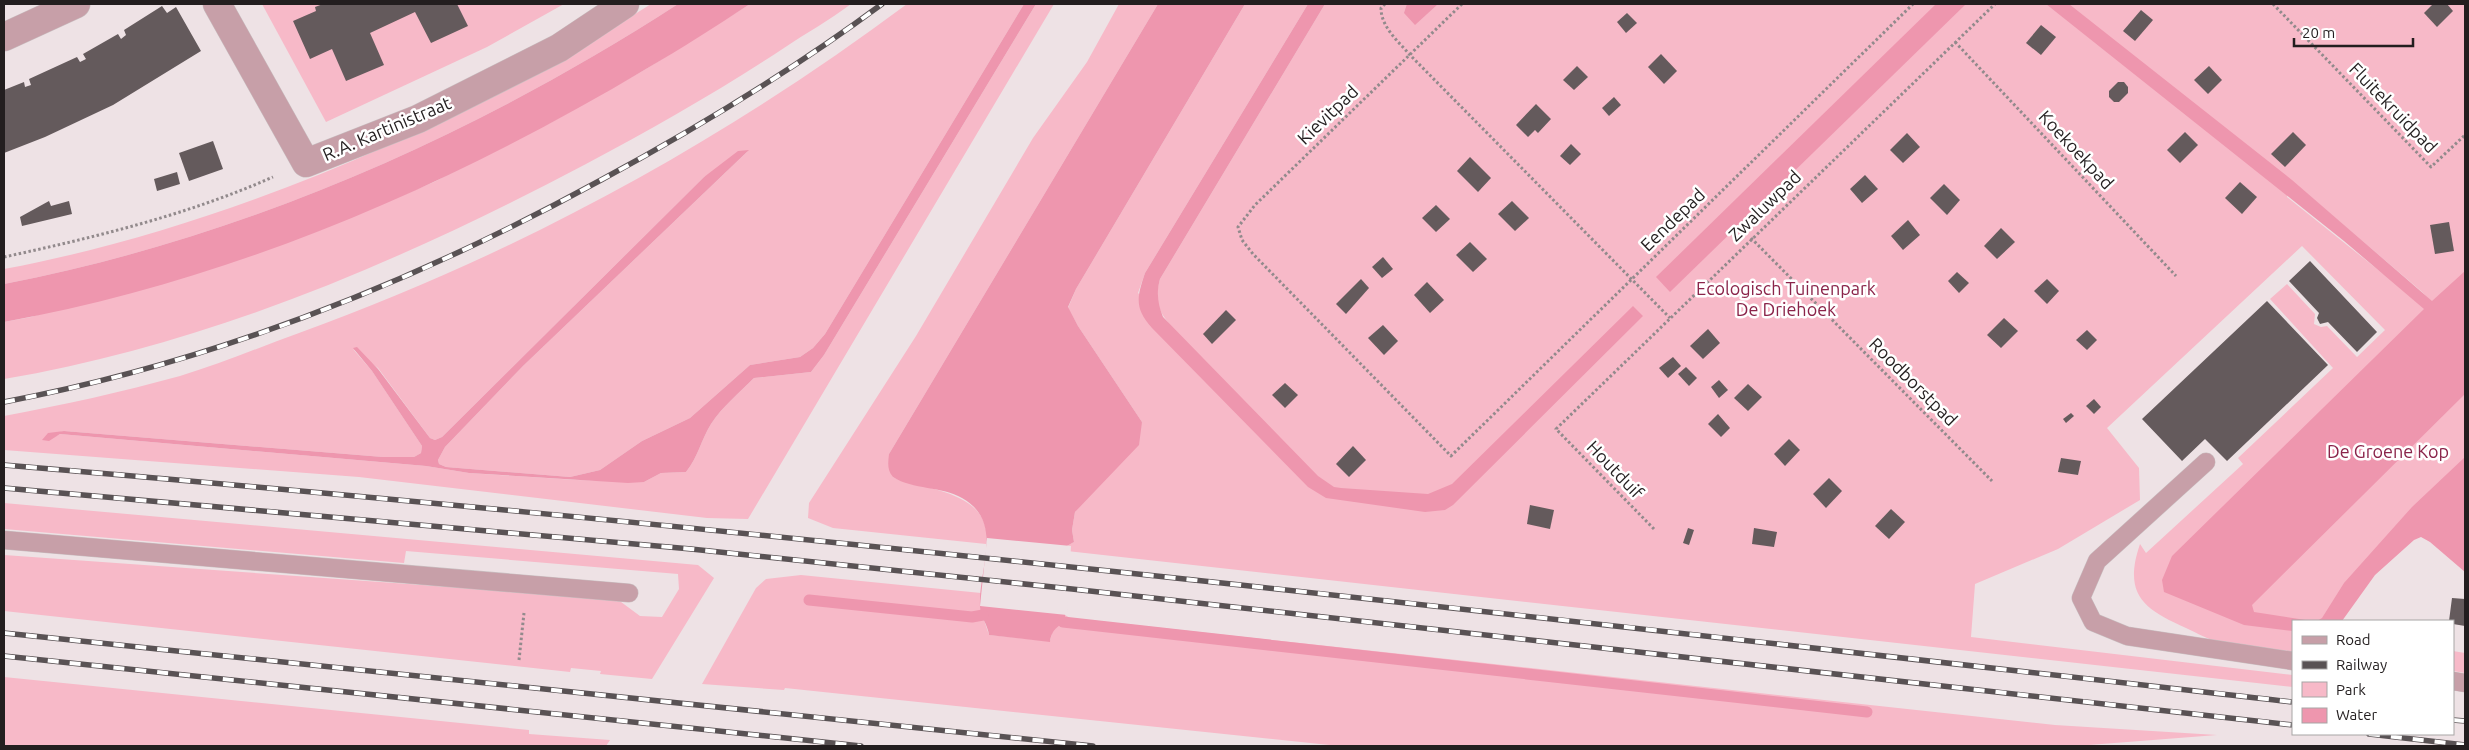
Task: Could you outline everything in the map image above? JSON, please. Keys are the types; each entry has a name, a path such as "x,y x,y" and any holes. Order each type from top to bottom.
{"street":[{"path":"4,37 76,4"},
{"name":"R.A. Kartinistraat","path":"217,4 306,163 418,119 559,48 625,4"}],"lane":[{"path":"2206,462 2097,561 2081,598 2093,622 2127,636 2292,661"},
{"path":"4,540 629,593"}],"path":[{"path":"1385,4 1381,8 1381,15 1388,29 1410,55 1670,318"},
{"name":"Kievitpad","path":"1451,456 1252,254 1242,240 1238,227 1255,205 1462,4"},
{"name":"Eendepad","path":"1451,456 1914,4"},
{"name":"Zwaluwpad","path":"1556,429 1750,238 1994,4"},
{"name":"Fluitekruidpad","path":"2273,4 2431,167 2465,135"},
{"name":"Koekoekpad","path":"1955,42 2176,276"},
{"path":"4,257 76,242 157,220 232,195 306,163"},
{"name":"Roodborstpad","path":"1750,238 1992,481"},
{"name":"Houtduif","path":"1556,429 1654,530"},
{"path":"519,660 523,625"}],"green space":[{"path":"262,4 564,4 487,47 326,122"},
{"path":"651,4 678,4 600,52 520,97 438,138 354,176 268,210 181,239 93,264 4,284 4,269 88,251 172,227 256,199 340,166 422,130 501,90 578,48"},
{"path":"750,4 851,4 736,79 637,137 517,200 446,234 303,295 230,321 156,344 81,364 4,379 4,322 31,317 318,231 434,182 550,123 646,69"},
{"path":"907,4 1024,4 825,334 813,348 800,357 750,365 690,418 642,441 600,470 570,477 446,467 439,464 438,460 445,447 523,366 748,151 704,177 442,437 435,440 430,438 378,368 353,349 372,371 422,446 421,453 414,457 383,457 64,431 52,434 52,438 60,434 426,466 469,473 577,480 644,482 661,473 686,472 715,418 754,378 811,372 824,355 1036,4 1054,4 748,519 707,518 359,477 4,450 4,416 114,393 180,376 210,366 380,302 460,268 538,231 615,191 764,103 836,55"},
{"path":"1119,4 1158,4 889,454 893,477 942,491 970,504 980,514 986,527 986,544 833,528 808,518 809,503 916,336 1033,138 1087,62"},
{"name":"Ecologisch Tuinenpark De Driehoek","path":"1245,4 1308,4 1145,273 1138,293 1169,323 1158,303 1160,279 1325,4 2465,4 2465,560 2418,522 2332,620 2292,620 2292,653 2239,647 2212,640 2158,614 2140,598 2134,576 2135,561 2140,544 2146,553 2243,464 2238,458 2333,368 2270,299 2287,284 2315,314 2314,324 2321,327 2327,326 2357,357 2385,330 2302,246 2107,428 2139,468 2140,500 2058,549 1975,584 1971,637 2292,675 2292,687 1067,551 1067,546 1074,542 1072,530 1075,512 1142,422 1068,308 1076,289","holes":["2292,181 2432,302 2382,273 2287,197"]},
{"path":"4,503 698,565 714,578 652,679 600,674 601,671 571,668 570,672 4,611 4,555 617,599 640,616 662,617 679,589 678,574 406,551 404,563 4,529"},
{"path":"801,575 981,593 980,608 989,635 1050,641 1053,629 1065,618 1065,615 1070,618 2055,725 2217,735 2076,746 1339,746 785,688 784,690 702,684 756,588 766,579"},
{"path":"2454,651 2465,653 2465,673 2454,671"},
{"path":"4,677 529,730 529,734 610,740 606,746 4,746"}],"water":[{"path":"678,4 750,4 672,54 571,112 494,153 416,190 336,224 255,255 172,282 89,304 4,322 4,284 93,264 181,239 268,210 354,176 438,138 520,97 600,52"},
{"path":"1024,4 1036,4 824,355 811,372 754,378 715,418 686,472 661,473 644,482 628,483 469,473 426,466 60,434 49,441 42,440 48,433 64,431 383,457 414,457 421,453 422,446 372,371 353,348 357,347 378,369 430,438 435,440 442,437 704,177 738,151 749,150 523,366 445,447 438,460 439,464 446,467 570,477 600,470 642,441 690,418 750,365 800,357 813,348 825,334"},
{"path":"1158,4 1245,4 1076,289 1068,307 1078,326 1142,422 1139,445 1075,512 1072,530 1074,542 1067,546 1065,618 1053,633 1050,642 989,635 980,607 986,547 986,533 983,520 975,508 954,494 909,484 893,477 889,469 889,454"},
{"path":"1308,4 1325,4 1160,279 1158,294 1163,317 1318,476 1334,487 1428,494 1452,484 1633,306 1643,316 1453,505 1445,510 1425,512 1326,498 1308,487 1152,328 1146,321 1140,308 1140,289 1145,273"},
{"path":"1407,4 1438,4 1415,25 1404,13"},
{"path":"1936,4 1966,4 1670,292 1656,277"},
{"name":"De Groene Kop","path":"2046,4 2069,4 2292,180 2432,301 2465,271 2465,394 2252,605 2254,612 2306,620 2292,620 2292,631 2244,625 2164,592 2162,580 2172,556 2424,309 2344,241"},
{"path":"2465,457 2465,572 2430,542 2421,537 2414,540 2375,575 2343,620 2319,620 2322,618 2344,583 2412,507"}],"pier":[{"path":"987,538 1071,546 1067,615 980,606"}],"building":[{"path":"323,4 457,4 468,26 431,43 415,12 370,33 384,65 346,81 332,49 310,59 293,21 316,11 315,7"},
{"path":"2433,4 2447,4 2453,11 2437,27 2424,13"},
{"path":"162,6 167,13 176,7 201,51 113,105 45,137 4,153 4,90 24,82 25,87 31,85 29,79 77,57 80,62 86,59 83,54 118,34 121,39 126,35 124,30"},
{"path":"2141,10 2153,20 2135,41 2123,31"},
{"path":"1627,13 1637,23 1626,33 1617,22"},
{"path":"2041,25 2056,37 2041,55 2026,43"},
{"path":"1661,54 1677,71 1664,84 1648,67"},
{"path":"1577,66 1588,77 1574,90 1563,80"},
{"path":"2209,66 2222,80 2208,94 2194,80"},
{"path":"2118,82 2124,82 2128,87 2128,93 2119,102 2114,102 2109,97 2109,91"},
{"path":"1614,97 1621,105 1609,116 1602,108"},
{"path":"1536,104 1551,119 1538,133 1535,130 1528,137 1516,125"},
{"path":"2185,132 2198,145 2180,163 2167,150"},
{"path":"2293,132 2306,145 2285,167 2271,154"},
{"path":"1907,133 1920,147 1903,163 1890,150"},
{"path":"213,141 223,169 189,181 179,153"},
{"path":"1571,144 1581,154 1570,165 1560,156"},
{"path":"1470,157 1491,178 1478,192 1457,171"},
{"path":"177,172 180,184 157,191 154,179"},
{"path":"1865,175 1878,189 1862,203 1850,189"},
{"path":"2240,182 2257,197 2242,214 2225,198"},
{"path":"1944,184 1960,200 1947,215 1930,198"},
{"path":"49,201 51,206 69,201 72,214 22,226 20,217"},
{"path":"1512,201 1529,218 1515,231 1498,214"},
{"path":"1436,205 1450,219 1436,232 1422,218"},
{"path":"1908,220 1920,235 1903,250 1891,236"},
{"path":"2449,222 2454,251 2435,254 2430,225"},
{"path":"2001,228 2015,242 1997,259 1984,246"},
{"path":"1470,242 1487,259 1473,272 1456,255"},
{"path":"1383,257 1393,269 1382,278 1372,267"},
{"path":"2310,261 2377,332 2357,352 2328,322 2320,324 2317,318 2319,313 2289,281"},
{"path":"1957,272 1969,283 1959,293 1948,281"},
{"path":"1361,279 1369,288 1346,314 1336,304"},
{"path":"2047,279 2059,291 2047,304 2034,291"},
{"path":"1427,282 1444,300 1430,313 1414,295"},
{"path":"2267,301 2328,365 2227,461 2205,439 2182,461 2142,419"},
{"path":"1226,310 1236,320 1212,344 1203,334"},
{"path":"2004,318 2018,331 2001,348 1987,335"},
{"path":"1383,325 1398,341 1384,355 1368,338"},
{"path":"1708,329 1720,343 1703,359 1690,346"},
{"path":"2087,330 2097,340 2087,350 2076,340"},
{"path":"1673,357 1681,366 1668,378 1659,368"},
{"path":"1686,367 1697,378 1689,386 1678,374"},
{"path":"1719,380 1728,390 1719,398 1711,387"},
{"path":"1285,383 1298,395 1285,408 1272,395"},
{"path":"1748,384 1762,397 1748,411 1734,398"},
{"path":"2094,399 2101,407 2094,414 2086,406"},
{"path":"2071,413 2074,416 2066,423 2063,419"},
{"path":"1718,414 1730,428 1721,437 1708,424"},
{"path":"1789,439 1800,450 1785,466 1774,454"},
{"path":"1353,446 1366,460 1349,477 1336,464"},
{"path":"2061,458 2081,461 2078,475 2058,472"},
{"path":"1829,478 1842,491 1826,508 1813,494"},
{"path":"1530,505 1554,510 1550,529 1527,524"},
{"path":"1891,509 1905,522 1889,539 1875,526"},
{"path":"1688,528 1694,530 1689,545 1683,543"},
{"path":"1754,528 1777,532 1774,547 1752,544"},
{"path":"2452,598 2465,599 2465,626 2454,624 2454,620 2449,620"}],"waterway":[{"path":"809,600 972,617 983,615"},
{"path":"1063,622 1867,712"}],"railway":[{"path":"4,402 83,385 160,365 236,341 311,315 458,253 601,180 674,139 780,75 882,4"},
{"path":"4,465 290,490 863,545 1435,606 2292,702"},
{"path":"4,488 691,549 1072,589 2292,725"},
{"path":"4,633 1093,746"},
{"path":"4,656 861,746"},
{"path":"2454,720 2465,721"},
{"path":"2378,735 2465,745"}]}
